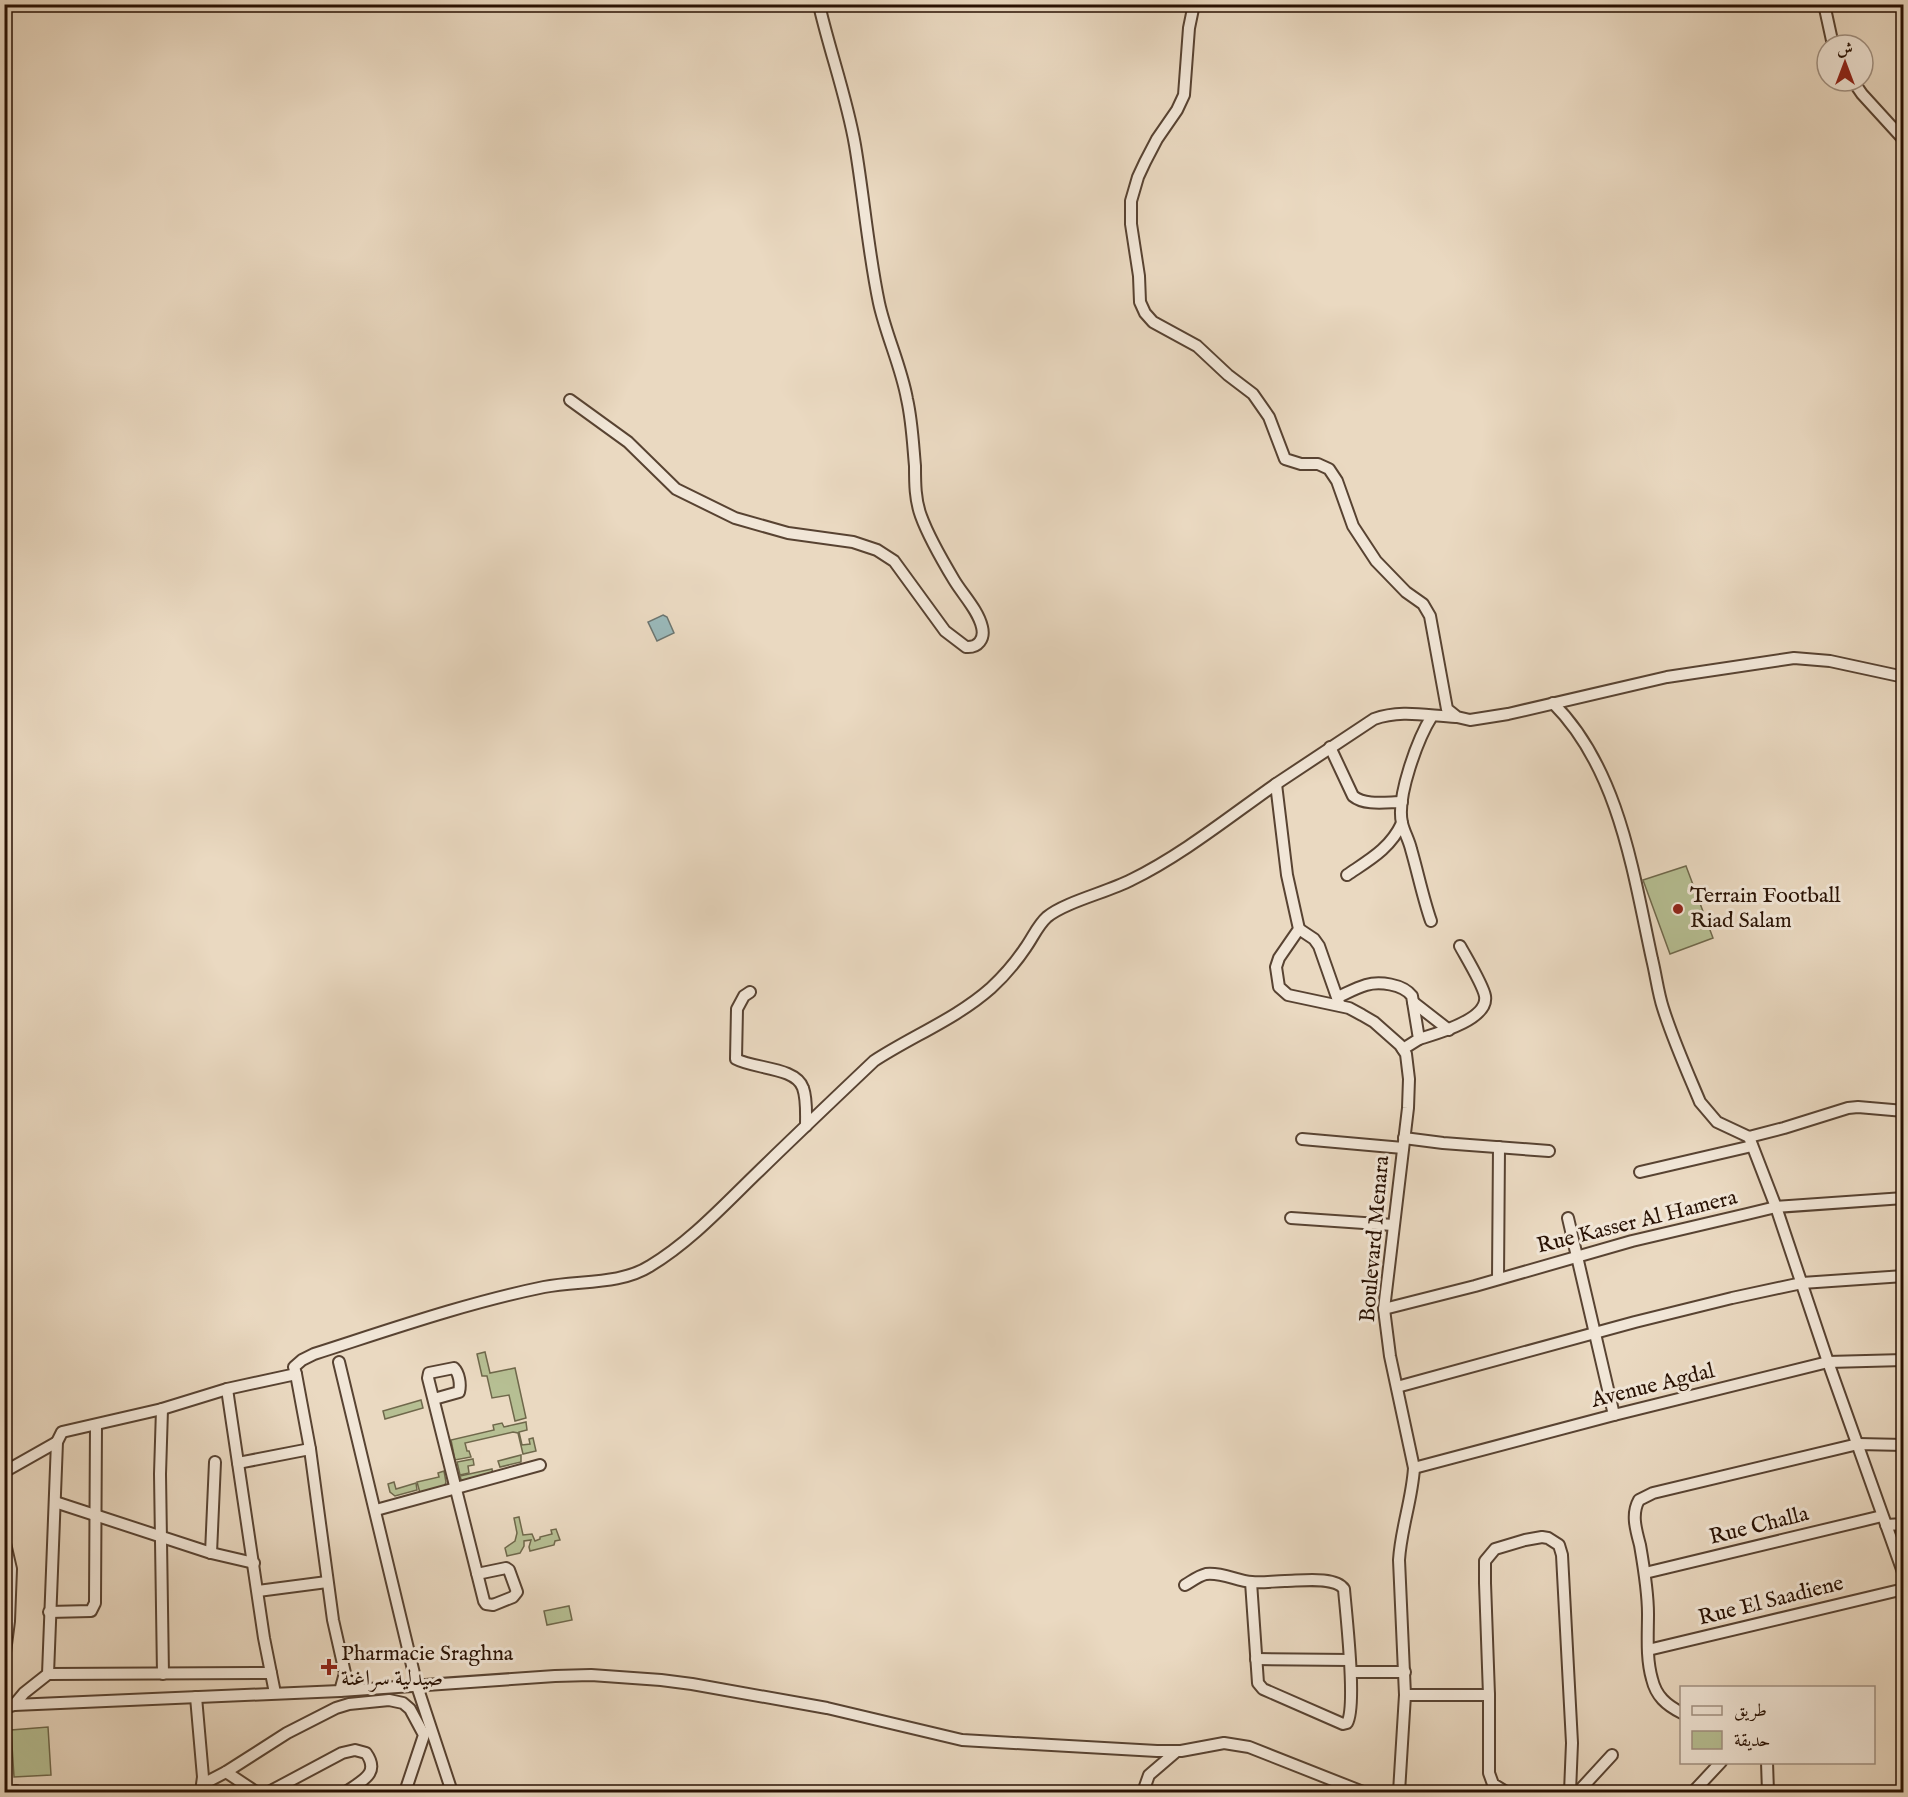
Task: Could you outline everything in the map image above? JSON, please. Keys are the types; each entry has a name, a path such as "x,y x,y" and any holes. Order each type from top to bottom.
{"street":[{"path":"570,400 628,442 676,489 735,518 788,533 853,542 877,550 894,561 945,631 966,647 976,645 981,641 982,624 931,539 919,511 909,408 903,377 879,302 855,146 845,98 818,4"},
{"path":"1194,4 1184,95 1178,110 1144,162 1131,201 1131,224 1139,276 1140,302 1145,314 1153,322 1197,346 1227,375 1252,394 1269,417 1285,459 1301,464 1322,465 1331,471 1337,481 1353,526 1376,561 1406,592 1428,610 1447,710 1456,717"},
{"path":"1824,4 1830,33"},
{"path":"1861,93 1904,140"},
{"path":"340,1690 345,1673 333,1620 310,1449 294,1367 302,1360 373,1335 499,1298 565,1283 614,1278 639,1272 650,1266 712,1218 874,1061 951,1017 991,988 1020,957 1047,917 1069,905 1132,880 1154,867 1374,719 1386,715 1413,714 1470,720 1508,714 1667,677 1794,658 1830,661 1904,677"},
{"path":"1553,703 1579,734 1604,781 1613,804 1621,826 1663,1008 1700,1102 1717,1122 1750,1141 1776,1207 1828,1362 1904,1575"},
{"path":"1431,921 1412,850 1402,823 1402,802 1404,787 1415,753 1424,729 1432,717"},
{"path":"1330,747 1356,799 1402,802"},
{"path":"1276,784 1287,875 1299,929 1314,939 1319,946 1339,1002"},
{"path":"1347,875 1384,850 1397,834 1402,823"},
{"path":"1299,929 1276,967 1279,987 1288,995 1301,999 1339,1002 1374,1023 1403,1049 1419,1039 1466,1022 1482,1008 1485,995 1460,946"},
{"path":"1339,1002 1368,984 1389,984 1408,991 1412,996 1419,1039"},
{"path":"750,992 744,996 737,1009 736,1059 758,1067 788,1073 796,1078 804,1091 806,1126"},
{"path":"1413,1002 1449,1030"},
{"name":"Boulevard Menara","path":"1399,1792 1406,1695 1399,1560 1400,1541 1413,1486 1414,1468 1386,1335 1384,1309 1409,1079 1406,1054 1403,1049"},
{"path":"1640,1172 1750,1141 1848,1108 1904,1111"},
{"path":"1302,1139 1549,1151"},
{"path":"1498,1279 1499,1148"},
{"name":"Rue Kasser Al Hamera","path":"1384,1309 1632,1241 1776,1207 1904,1198"},
{"path":"1291,1218 1393,1225"},
{"path":"1568,1218 1614,1415"},
{"path":"1397,1387 1732,1298 1802,1283 1904,1276"},
{"name":"Avenue Agdal","path":"1414,1468 1828,1362 1904,1360"},
{"path":"339,1362 417,1686 452,1792"},
{"path":"48,1674 57,1442 62,1432 162,1409 227,1389 296,1374"},
{"path":"227,1389 264,1638 275,1693"},
{"path":"434,1399 454,1489 477,1574"},
{"path":"162,1409 160,1474 162,1674"},
{"path":"50,1612 85,1612 94,1608 96,1425"},
{"path":"4,1472 57,1442"},
{"path":"1680,1712 1662,1700 1651,1679 1648,1650 1648,1598 1635,1523 1636,1505 1643,1496 1858,1444 1904,1445"},
{"path":"238,1463 310,1449"},
{"path":"211,1553 215,1461"},
{"path":"376,1510 540,1465"},
{"path":"55,1502 211,1553 254,1563"},
{"name":"Rue Challa","path":"1645,1573 1884,1520 1904,1524"},
{"path":"1506,1792 1493,1784 1489,1773 1485,1561 1495,1549 1542,1537 1558,1545 1562,1555 1572,1743 1570,1792"},
{"path":"4,1539 11,1569 9,1621 4,1660"},
{"path":"1185,1585 1205,1574 1251,1582 1316,1580 1341,1584 1344,1589 1351,1672 1351,1715 1347,1723 1343,1724 1263,1689 1257,1680 1251,1582"},
{"path":"258,1591 327,1582"},
{"name":"Rue El Saadiene","path":"1648,1650 1904,1589"},
{"path":"1256,1659 1349,1660"},
{"path":"1351,1672 1405,1672"},
{"path":"9,1706 48,1674 271,1673"},
{"path":"9,1706 591,1675 661,1680 828,1708 962,1740 1177,1751 1224,1743 1249,1747 1363,1792"},
{"path":"1406,1695 1489,1695"},
{"path":"196,1697 202,1788 286,1733 336,1708 356,1702 394,1700 410,1709 424,1735 405,1792"},
{"path":"269,1792 342,1753 354,1750 366,1753 372,1762 368,1777 346,1792"},
{"path":"1143,1792 1149,1775 1177,1751"},
{"path":"1578,1792 1612,1755"},
{"path":"1693,1792 1719,1764"},
{"path":"1767,1764 1768,1792"},
{"path":"226,1772 256,1792"},
{"path":"280,1785 290,1792"}],"green space":[{"name":"Terrain Football Riad Salam","path":"1686,866 1713,938 1670,954 1643,880"},
{"path":"485,1352 490,1373 515,1368 526,1418 515,1421 509,1395 492,1398 487,1376 482,1376 477,1354"},
{"path":"421,1400 423,1408 385,1419 383,1411"},
{"path":"526,1422 527,1430 519,1432 522,1445 530,1444 529,1439 533,1438 536,1451 523,1454 518,1433 513,1432 465,1443 471,1457 455,1460 451,1440 494,1430 493,1425 502,1423 504,1427"},
{"path":"521,1455 521,1462 500,1467 498,1461"},
{"path":"473,1459 474,1465 468,1466 469,1473 460,1475 457,1462"},
{"path":"492,1469 493,1476 462,1483 460,1476"},
{"path":"444,1471 446,1482 444,1488 420,1493 417,1482 439,1477 438,1473"},
{"path":"394,1482 396,1489 416,1483 417,1490 395,1496 390,1492 388,1484"},
{"path":"519,1517 523,1535 532,1534 535,1541 552,1534 551,1530 556,1529 560,1540 555,1541 554,1545 530,1551 531,1540 524,1541 520,1553 507,1556 505,1548 515,1541 517,1533 514,1518"},
{"path":"569,1606 572,1620 547,1625 544,1611"},
{"path":"48,1727 51,1775 14,1777 11,1730"}],"water":[{"path":"663,615 667,617 674,633 657,641 648,622"}],"place":[{"name":"Terrain Football Riad Salam","path":"1678,909"},
{"name":"Pharmacie Sraghna صيدلية سراغنة","path":"329,1667"}]}
